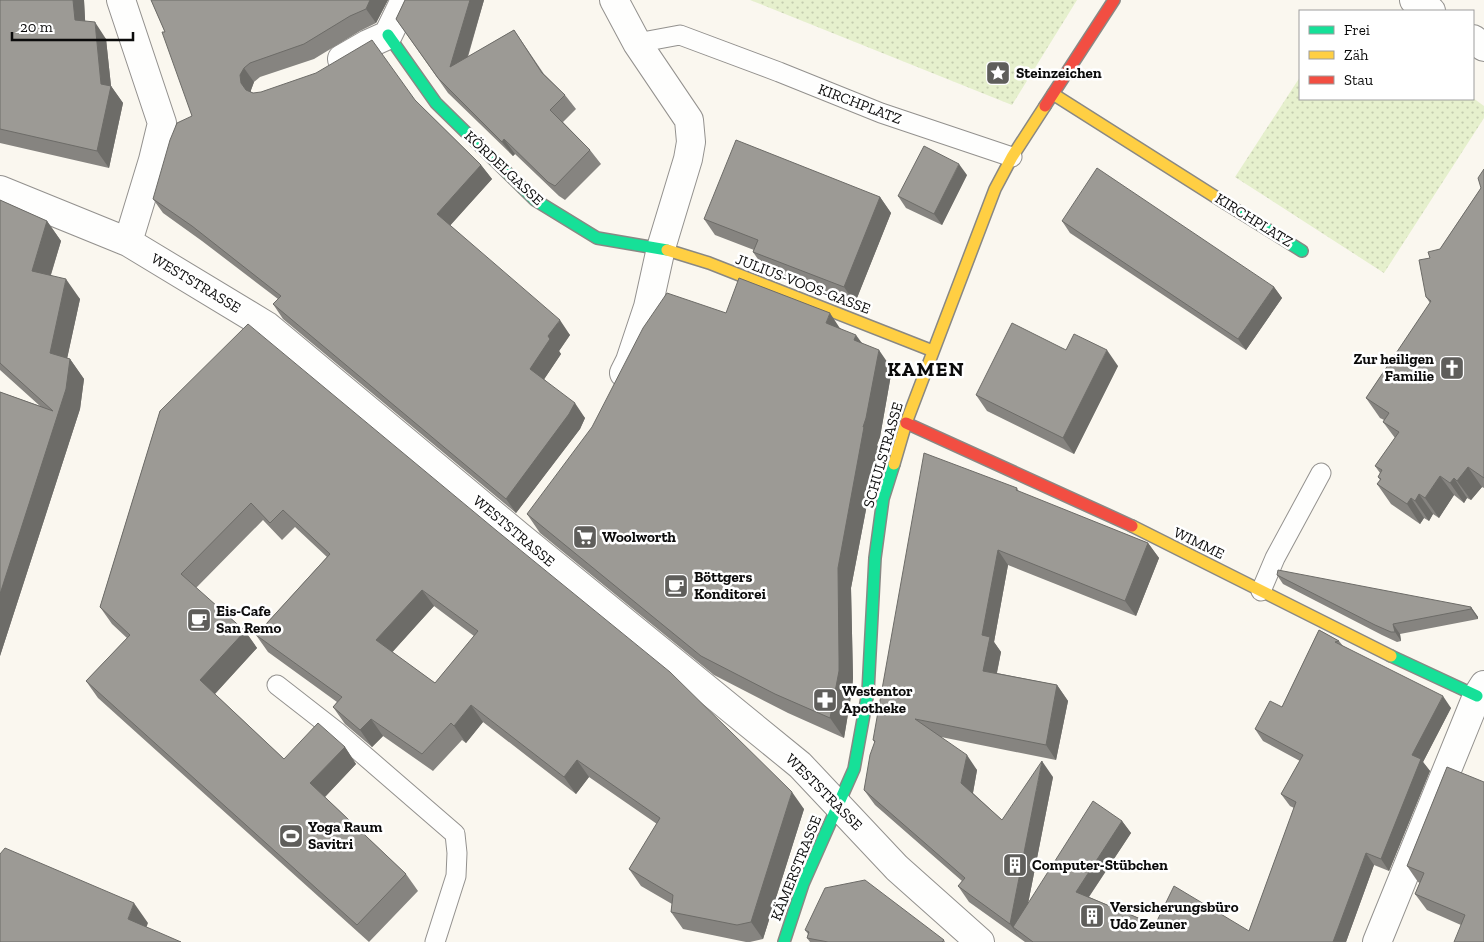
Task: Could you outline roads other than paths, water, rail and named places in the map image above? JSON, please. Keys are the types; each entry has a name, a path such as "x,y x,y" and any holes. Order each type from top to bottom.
{"street":[{"path":"121,0 162,123 153,160 128,242"},
{"path":"321,73 368,44 388,35 405,0"},
{"path":"614,0 636,43 689,120 691,142 688,159 661,248 648,307 630,361 614,395"},
{"path":"1012,157 1114,0"},
{"path":"1414,0 1429,10"},
{"name":"KÖRDELGASSE","path":"388,35 436,103 536,200 597,238 661,248"},
{"name":"KIRCHPLATZ","path":"1053,94 1302,251"},
{"name":"SCHULSTRASSE","path":"838,805 854,769 868,692 875,558 883,499 898,446 933,351 995,189 1012,157"},
{"name":"WESTSTRASSE","path":"0,190 128,242 267,326 519,536 800,765 897,868 980,942"},
{"name":"JULIUS-VOOS-GASSE","path":"661,248 709,263 933,351"},
{"name":"WIMME","path":"906,423 1099,510 1375,649 1480,690"},
{"path":"519,536 536,513"},
{"path":"1377,942 1480,690"},
{"name":"KÄMERSTRASSE","path":"784,942 803,884 838,805"}],"lane":[{"name":"KIRCHPLATZ","path":"636,43 680,35 780,72 881,113 1012,157"},
{"path":"1261,591 1275,558 1321,473"},
{"path":"277,685 336,731 455,834 457,853 456,876 435,942"}],"place":[{"name":"Steinzeichen","path":"998,73"},
{"name":"Zur heiligen Familie","path":"1452,368"},
{"name":"Woolworth","path":"585,537"},
{"name":"Böttgers Konditorei","path":"676,586"},
{"name":"Eis-Cafe San Remo","path":"199,620"},
{"name":"Westentor Apotheke","path":"825,700"},
{"name":"Yoga Raum Savitri","path":"291,836"},
{"name":"Computer-Stübchen","path":"1015,865"},
{"name":"Versicherungsbüro Udo Zeuner","path":"1092,916"}],"district":[{"name":"KAMEN","path":"926,369"}]}
